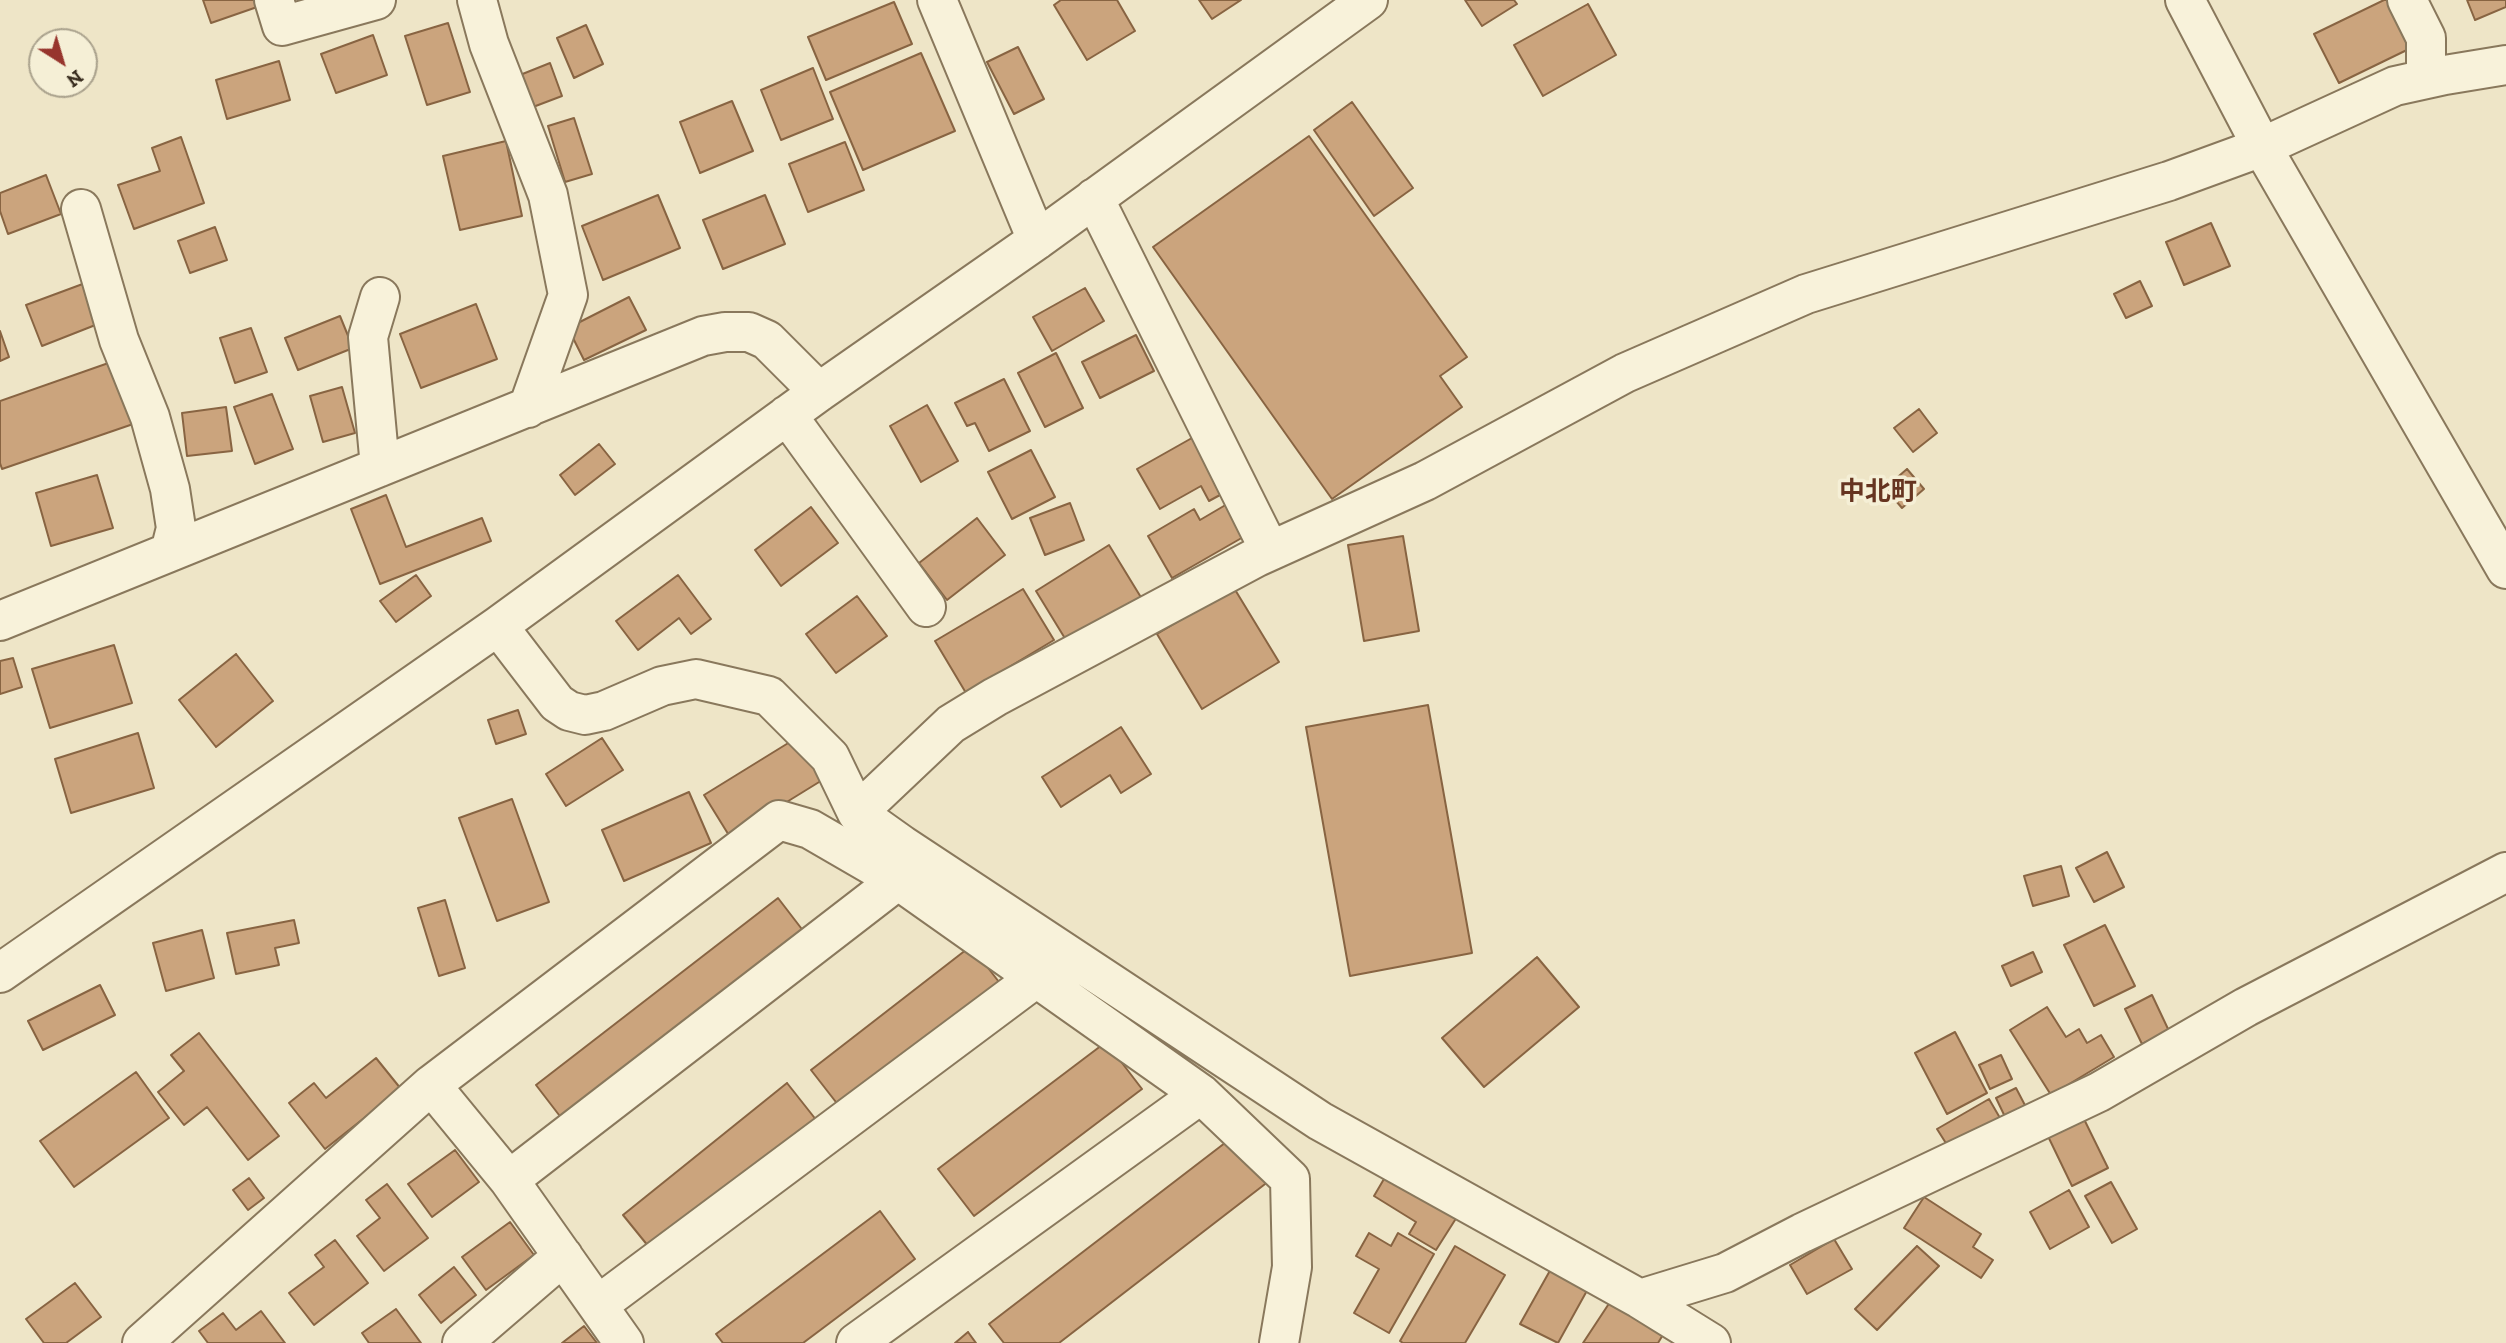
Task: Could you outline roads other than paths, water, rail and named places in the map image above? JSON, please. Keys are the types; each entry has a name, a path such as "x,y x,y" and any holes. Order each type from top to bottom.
{"street":[{"path":"274,0 282,26 376,0"},
{"path":"477,0 489,44 548,195 568,295 528,408"},
{"path":"937,0 1037,240"},
{"path":"0,973 498,626 787,415 1037,240 1368,0"},
{"path":"2185,0 2262,147 2506,569"},
{"path":"2407,0 2426,38 2426,79"},
{"path":"857,813 951,724 1007,691 1270,551 1425,481 1625,373 1806,294 2169,181 2262,147 2395,86 2506,65"},
{"path":"1094,198 1270,551"},
{"path":"81,209 119,340 150,416 170,489 176,528 170,552"},
{"path":"380,297 368,337 380,467"},
{"path":"0,621 703,336 749,332 767,340 819,392"},
{"path":"787,415 926,607"},
{"path":"498,626 557,703 569,711 584,715 604,711 662,686 696,680 769,696 830,757 857,813 902,845 1320,1121 1640,1299 1687,1338"},
{"path":"142,1343 431,1085 779,820 810,829 898,880 1201,1094 1290,1179 1292,1267 1279,1343"},
{"path":"1640,1299 1725,1273 1802,1233 2099,1092 2246,1007 2506,872"},
{"path":"509,1180 898,880"},
{"path":"598,1305 1036,978"},
{"path":"431,1085 509,1180 624,1343"},
{"path":"856,1343 1201,1094"},
{"path":"462,1343 562,1256"}],"district":[{"name":"中北町","path":"1878,493"}]}
